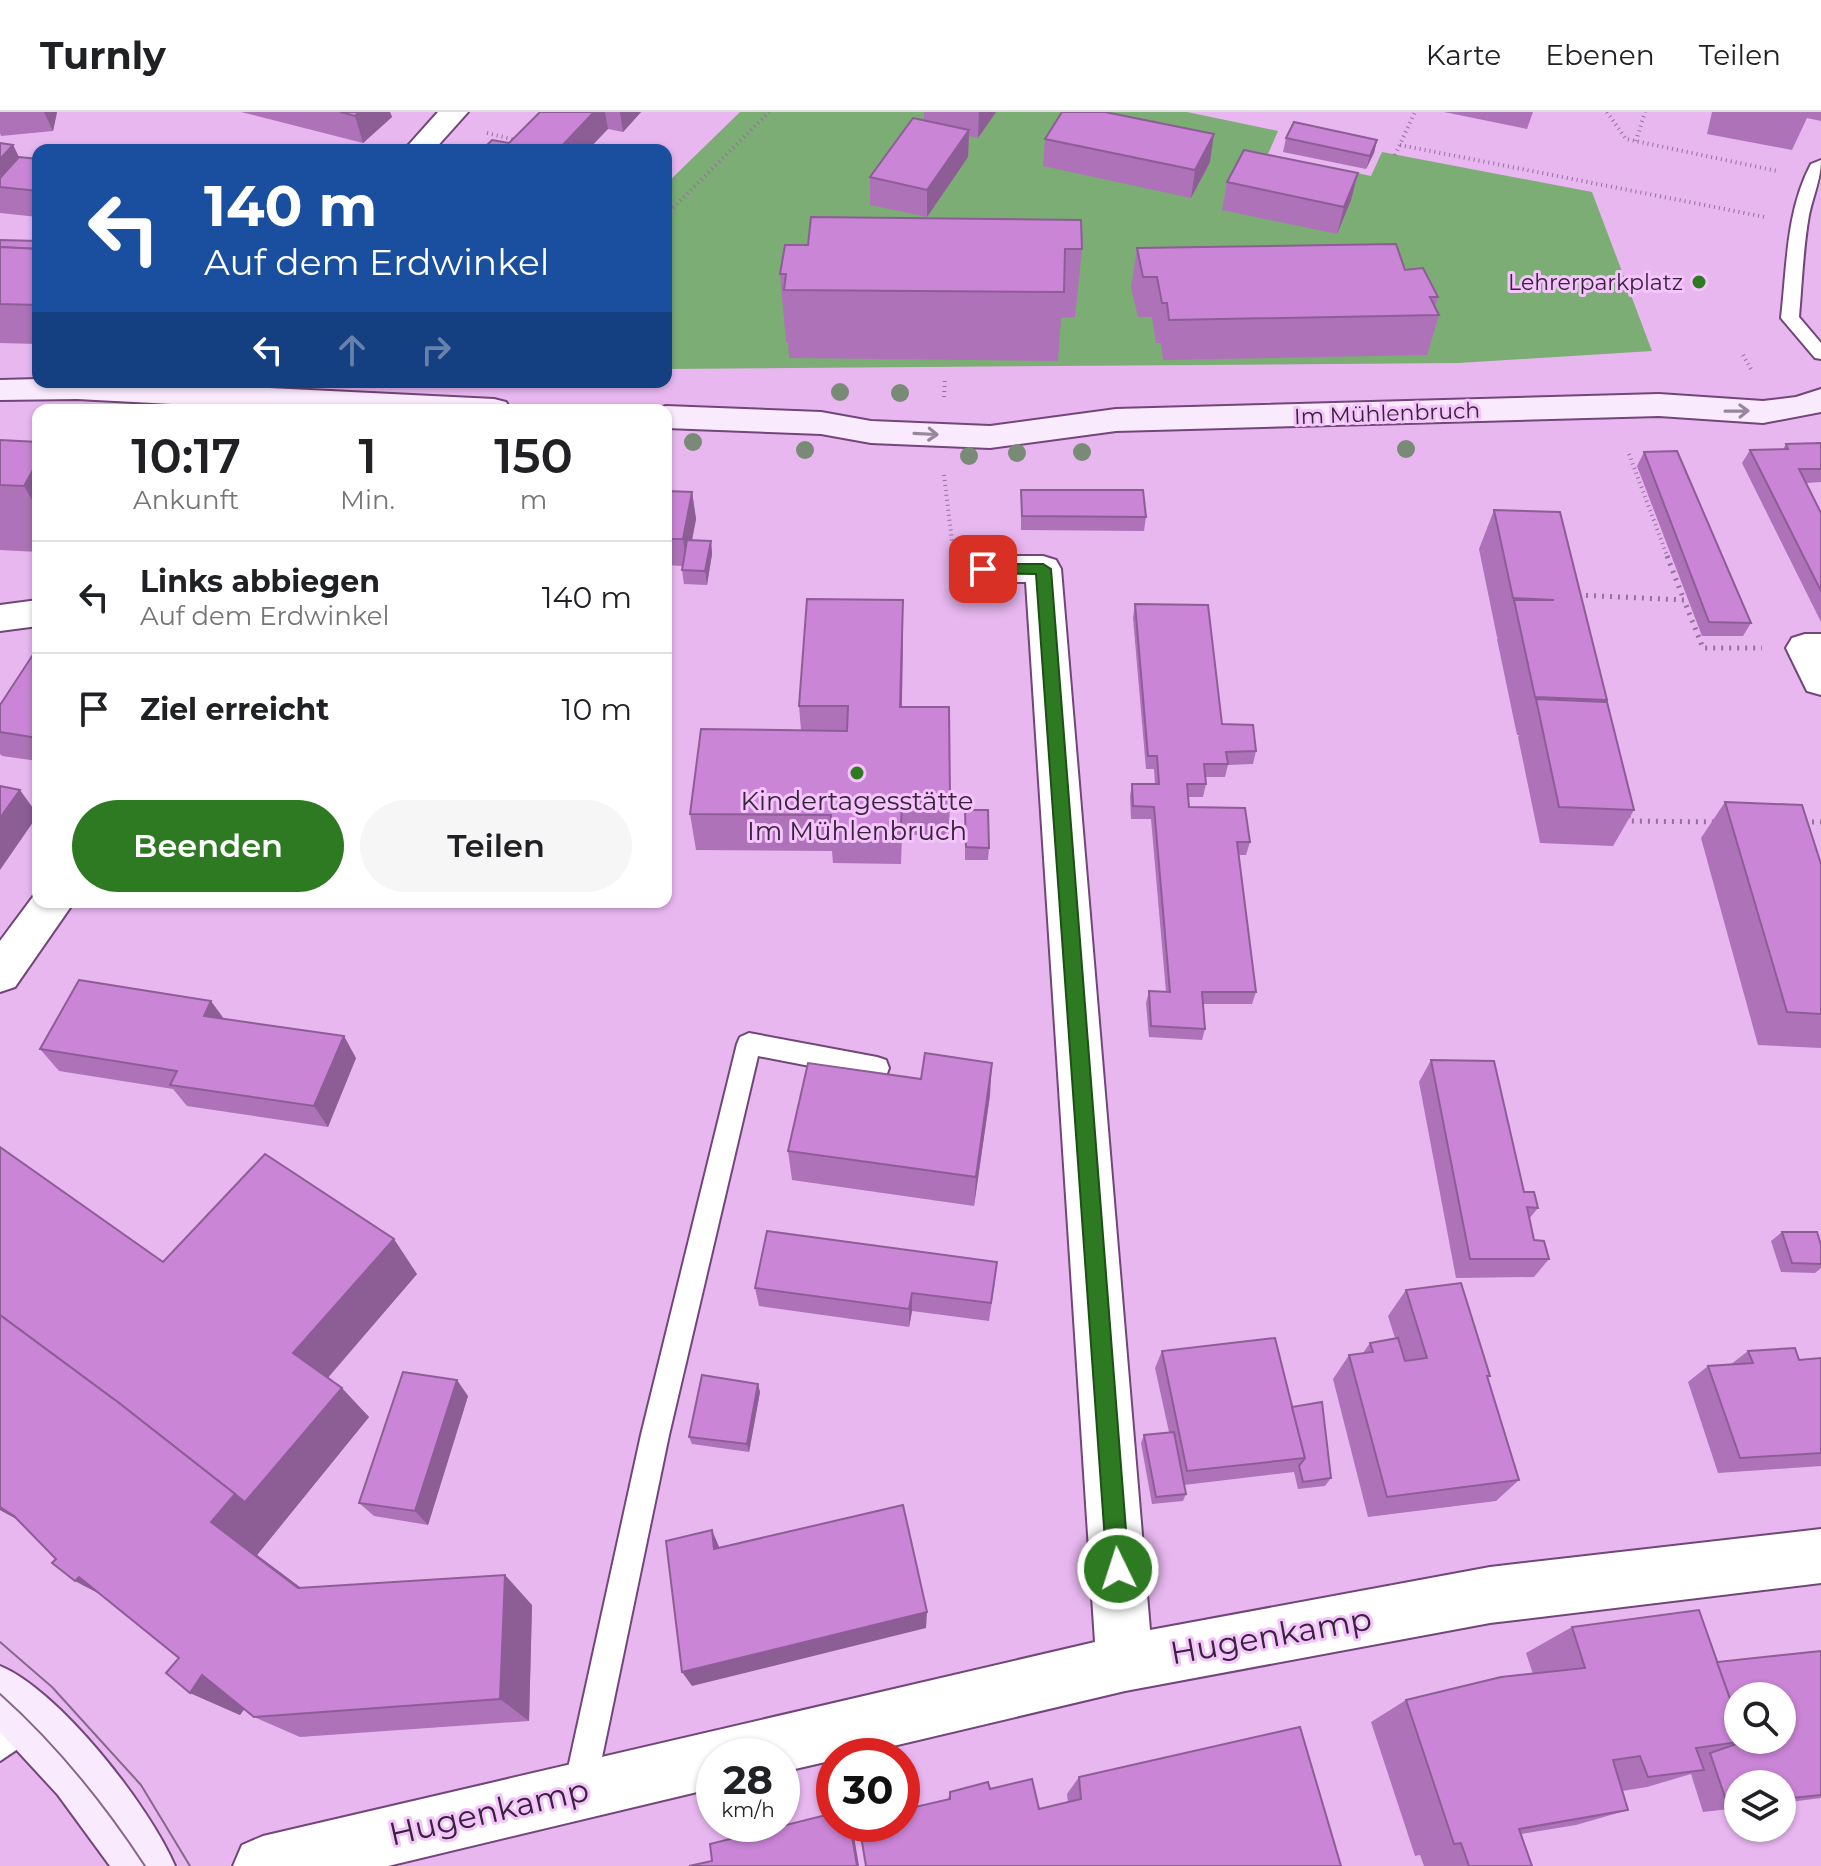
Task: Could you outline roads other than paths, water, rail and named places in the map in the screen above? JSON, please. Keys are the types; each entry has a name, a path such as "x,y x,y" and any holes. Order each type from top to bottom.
{"main road":[{"name":"Im Mühlenbruch","path":"1659,405 1711,388 1759,383 1821,383"},
{"path":"0,390 218,389 415,404"},
{"name":"Im Mühlenbruch","path":"672,417 821,423 871,432 943,423 990,437 1116,420 1659,405 1716,411 1775,411 1821,400"},
{"path":"11,1720 107,1807 145,1866"}],"street":[{"path":"424,144 454,112"},
{"path":"983,569 1043,569 1125,1663"},
{"path":"0,618 32,614"},
{"path":"0,974 49,908"},
{"name":"Hugenkamp","path":"800,1739 1125,1663 1490,1595 1821,1556"},
{"name":"Hugenkamp","path":"263,1866 696,1763"}],"lane":[{"path":"1814,171 1801,225 1790,318 1821,354"},
{"path":"579,1791 655,1435 749,1044 877,1068"}],"tram line":[{"path":"0,1642 52,1687 141,1785 190,1866"},
{"path":"0,1694 41,1733 78,1775 145,1866"}],"place":[{"name":"Lehrerparkplatz","path":"1699,282"},
{"name":"Kindertagesstätte Im Mühlenbruch","path":"857,773"}]}
